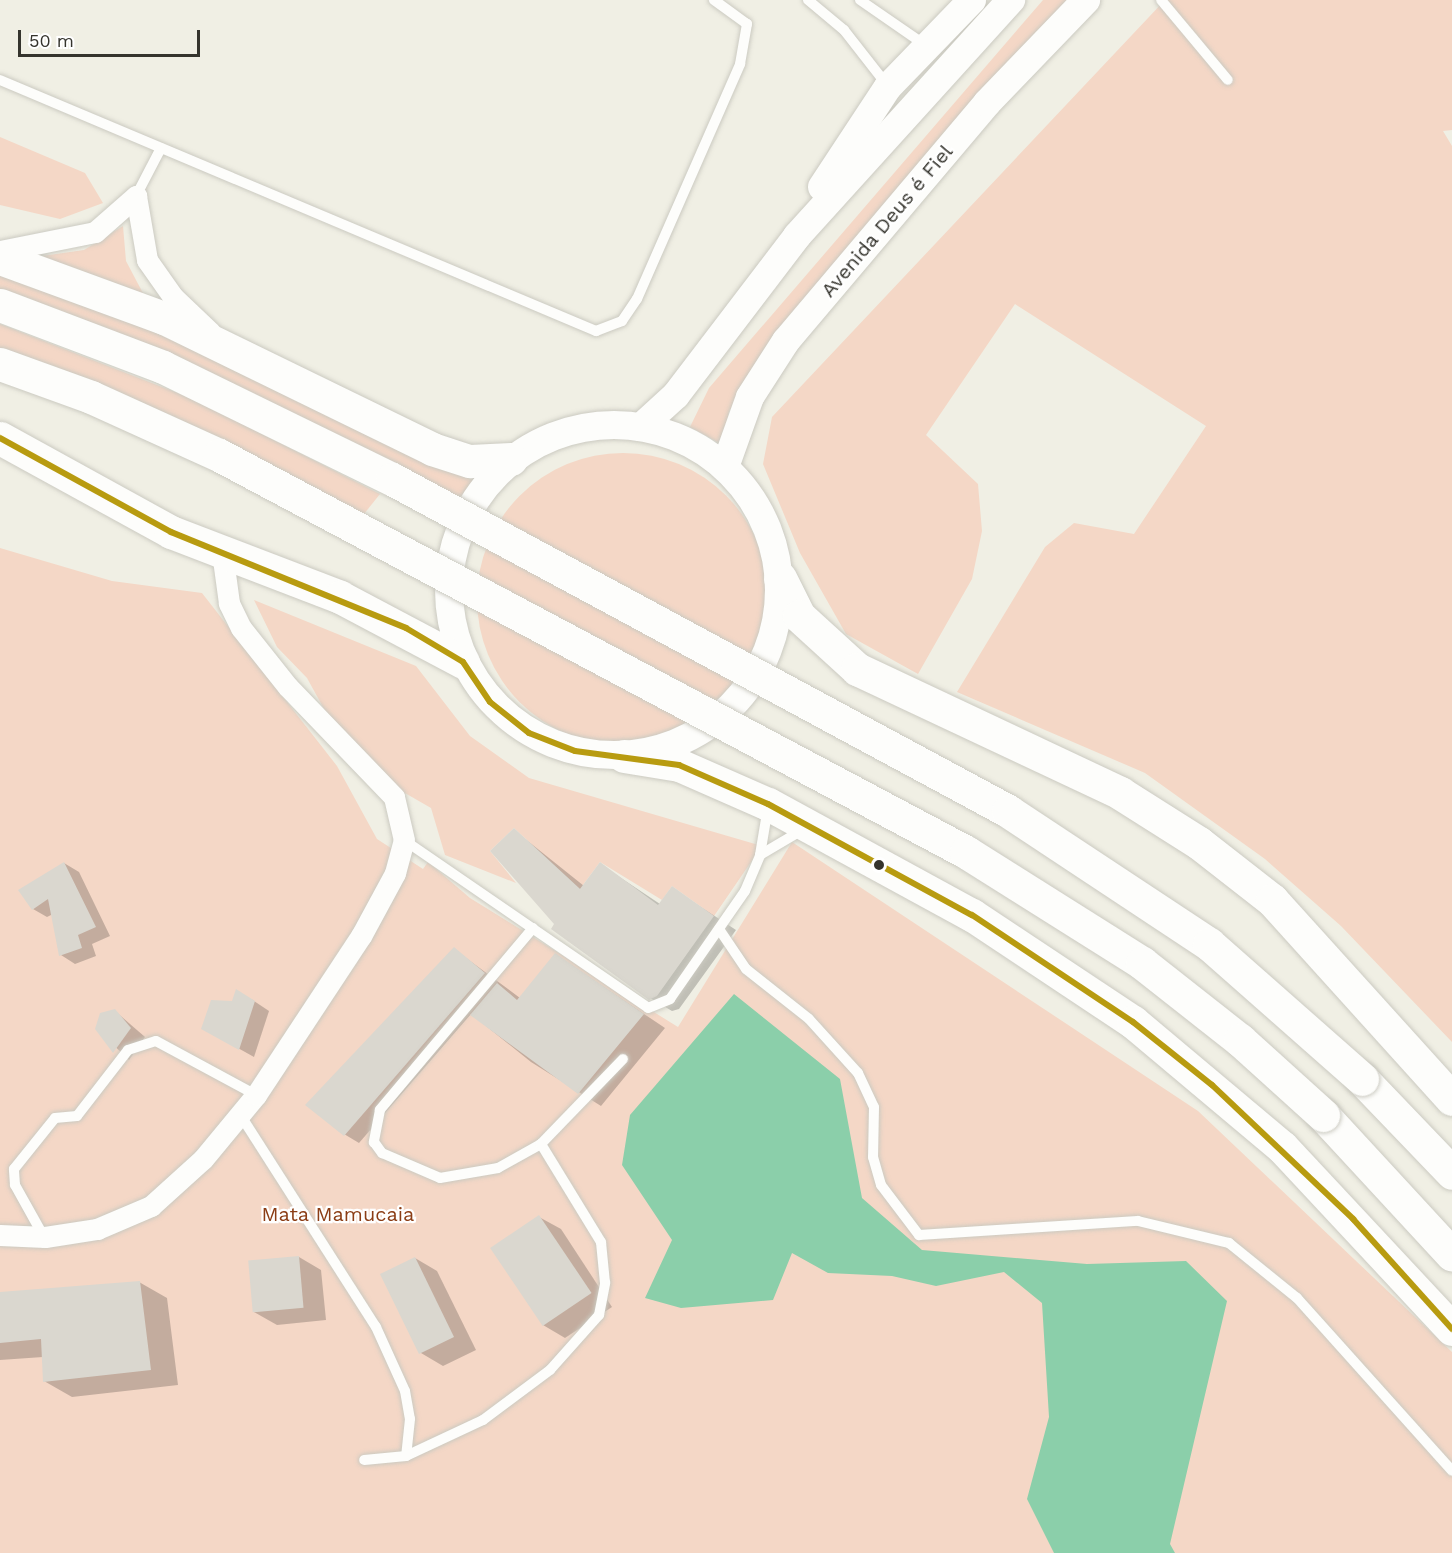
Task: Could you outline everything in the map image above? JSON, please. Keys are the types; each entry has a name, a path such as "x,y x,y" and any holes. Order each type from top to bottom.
{"highway":[{"path":"0,258 70,280 222,344 337,407 432,449 470,461 511,459"},
{"path":"0,305 163,367 392,479 1008,811 1209,944 1362,1079 1452,1173"},
{"path":"0,364 91,397 219,455 966,852 1142,963 1240,1040 1323,1115 1452,1255"},
{"path":"0,438 171,532 340,597 463,662"},
{"path":"780,578 799,616 857,669 1120,793 1199,843 1272,900 1452,1099"},
{"path":"624,756 679,765 768,804 972,915 1133,1022 1282,1147 1452,1329"}],"main road":[{"path":"797,236 888,87 925,45 972,0"},
{"path":"641,427 683,387 797,236 1011,0"},
{"name":"Avenida Deus é Fiel","path":"725,467 750,397 786,341 987,103 1086,0"},
{"path":"596,426 641,427 700,448 725,467 764,517 780,578 772,651 720,718 675,744 624,756 574,752 529,733 490,702 463,662 447,608 451,552 473,501 511,459 562,434 596,426"}],"street":[{"path":"0,251 95,232 136,196"},
{"path":"136,196 147,260 173,297 222,344"},
{"path":"0,1235 45,1237 97,1229 151,1206 241,1116 361,936 395,873 404,840 402,819 384,781 288,687 241,628 229,603 222,552"}],"lane":[{"path":"0,81 552,316 596,331 612,328 637,299 740,64 747,24 714,0"},
{"path":"808,0 844,30 888,87"},
{"path":"860,0 925,45"},
{"path":"1161,0 1227,80"},
{"path":"136,196 161,148"},
{"path":"404,840 648,1008 670,999 745,891 760,855 768,804"},
{"path":"760,855 808,827"},
{"path":"533,928 380,1110 372,1131 381,1153 440,1178 498,1168 541,1144 623,1059"},
{"path":"719,929 746,969 809,1019 858,1073 874,1107 873,1157 881,1185 919,1234 1138,1221 1229,1243 1297,1298 1452,1471"},
{"path":"45,1237 15,1185 14,1169 55,1118 77,1116 128,1050 156,1041 256,1095"},
{"path":"241,1116 394,1362 410,1419 406,1456"},
{"path":"364,1460 406,1456 483,1420 550,1371 599,1315 605,1282 601,1242 541,1144"}],"green space":[{"path":"1043,0 1087,0 774,348 729,411 723,445 690,427 709,388"},
{"path":"1165,0 1452,0 1452,130 1443,131 1452,146 1452,1042 1341,926 1265,859 1145,773 957,692 1045,547 1074,523 1134,534 1206,426 1015,304 926,435 978,484 982,531 972,579 918,674 846,634 800,553 763,464 772,417"},
{"path":"0,137 85,173 103,203 60,219 0,205"},
{"path":"123,226 126,261 146,299 35,257 84,250"},
{"path":"0,273 128,316 477,482 459,505 0,298"},
{"path":"0,324 193,399 380,494 364,514 0,353"},
{"path":"623,453 651,456 679,464 704,478 726,496 744,518 758,543 766,571 769,599 766,627 758,655 744,680 726,702 704,720 679,734 651,742 623,745 595,742 567,734 542,720 520,702 502,680 488,655 480,627 477,599 480,571 488,543 502,518 520,496 542,478 567,464 595,456"},
{"name":"Mata Mamucaia","path":"0,548 112,581 202,593 337,766 377,839 423,869 428,862 470,898 678,1027 792,842 1198,1111 1452,1352 1452,1553 0,1553"},
{"path":"254,600 416,666 470,736 529,778 762,846 714,916 672,886 662,900 600,862 580,889 514,828 490,851 516,883 445,855 431,808 384,781 340,738 307,678 277,647"}],"shaded area":[{"path":"734,994 840,1079 862,1198 922,1250 1087,1264 1186,1261 1227,1301 1170,1544 1175,1553 1054,1553 1027,1499 1049,1417 1042,1303 1004,1272 936,1286 892,1276 828,1273 792,1253 773,1300 681,1308 645,1298 672,1240 622,1165 630,1115"}],"building":[{"path":"514,828 580,889 600,862 658,905 672,886 714,916 657,996 649,1000 551,929 554,924 490,851"},
{"path":"64,862 96,927 78,935 82,948 59,956 48,899 32,910 18,890"},
{"path":"454,947 485,973 344,1136 305,1105"},
{"path":"555,953 644,1014 578,1094 470,1015 497,983 517,1000"},
{"path":"236,989 255,1001 239,1050 201,1029 211,1000 232,1001"},
{"path":"115,1009 131,1028 113,1053 95,1029 100,1013"},
{"path":"539,1215 592,1293 543,1326 490,1248"},
{"path":"299,1256 304,1308 253,1312 248,1260"},
{"path":"415,1257 454,1337 419,1354 380,1274"},
{"path":"140,1281 151,1370 43,1382 41,1339 0,1343 0,1292"}],"transit line":[{"path":"0,438 171,532 406,628 463,662 490,702 529,733 575,751 679,765 768,804 972,915 1133,1022 1212,1085 1353,1219 1452,1329"}]}
